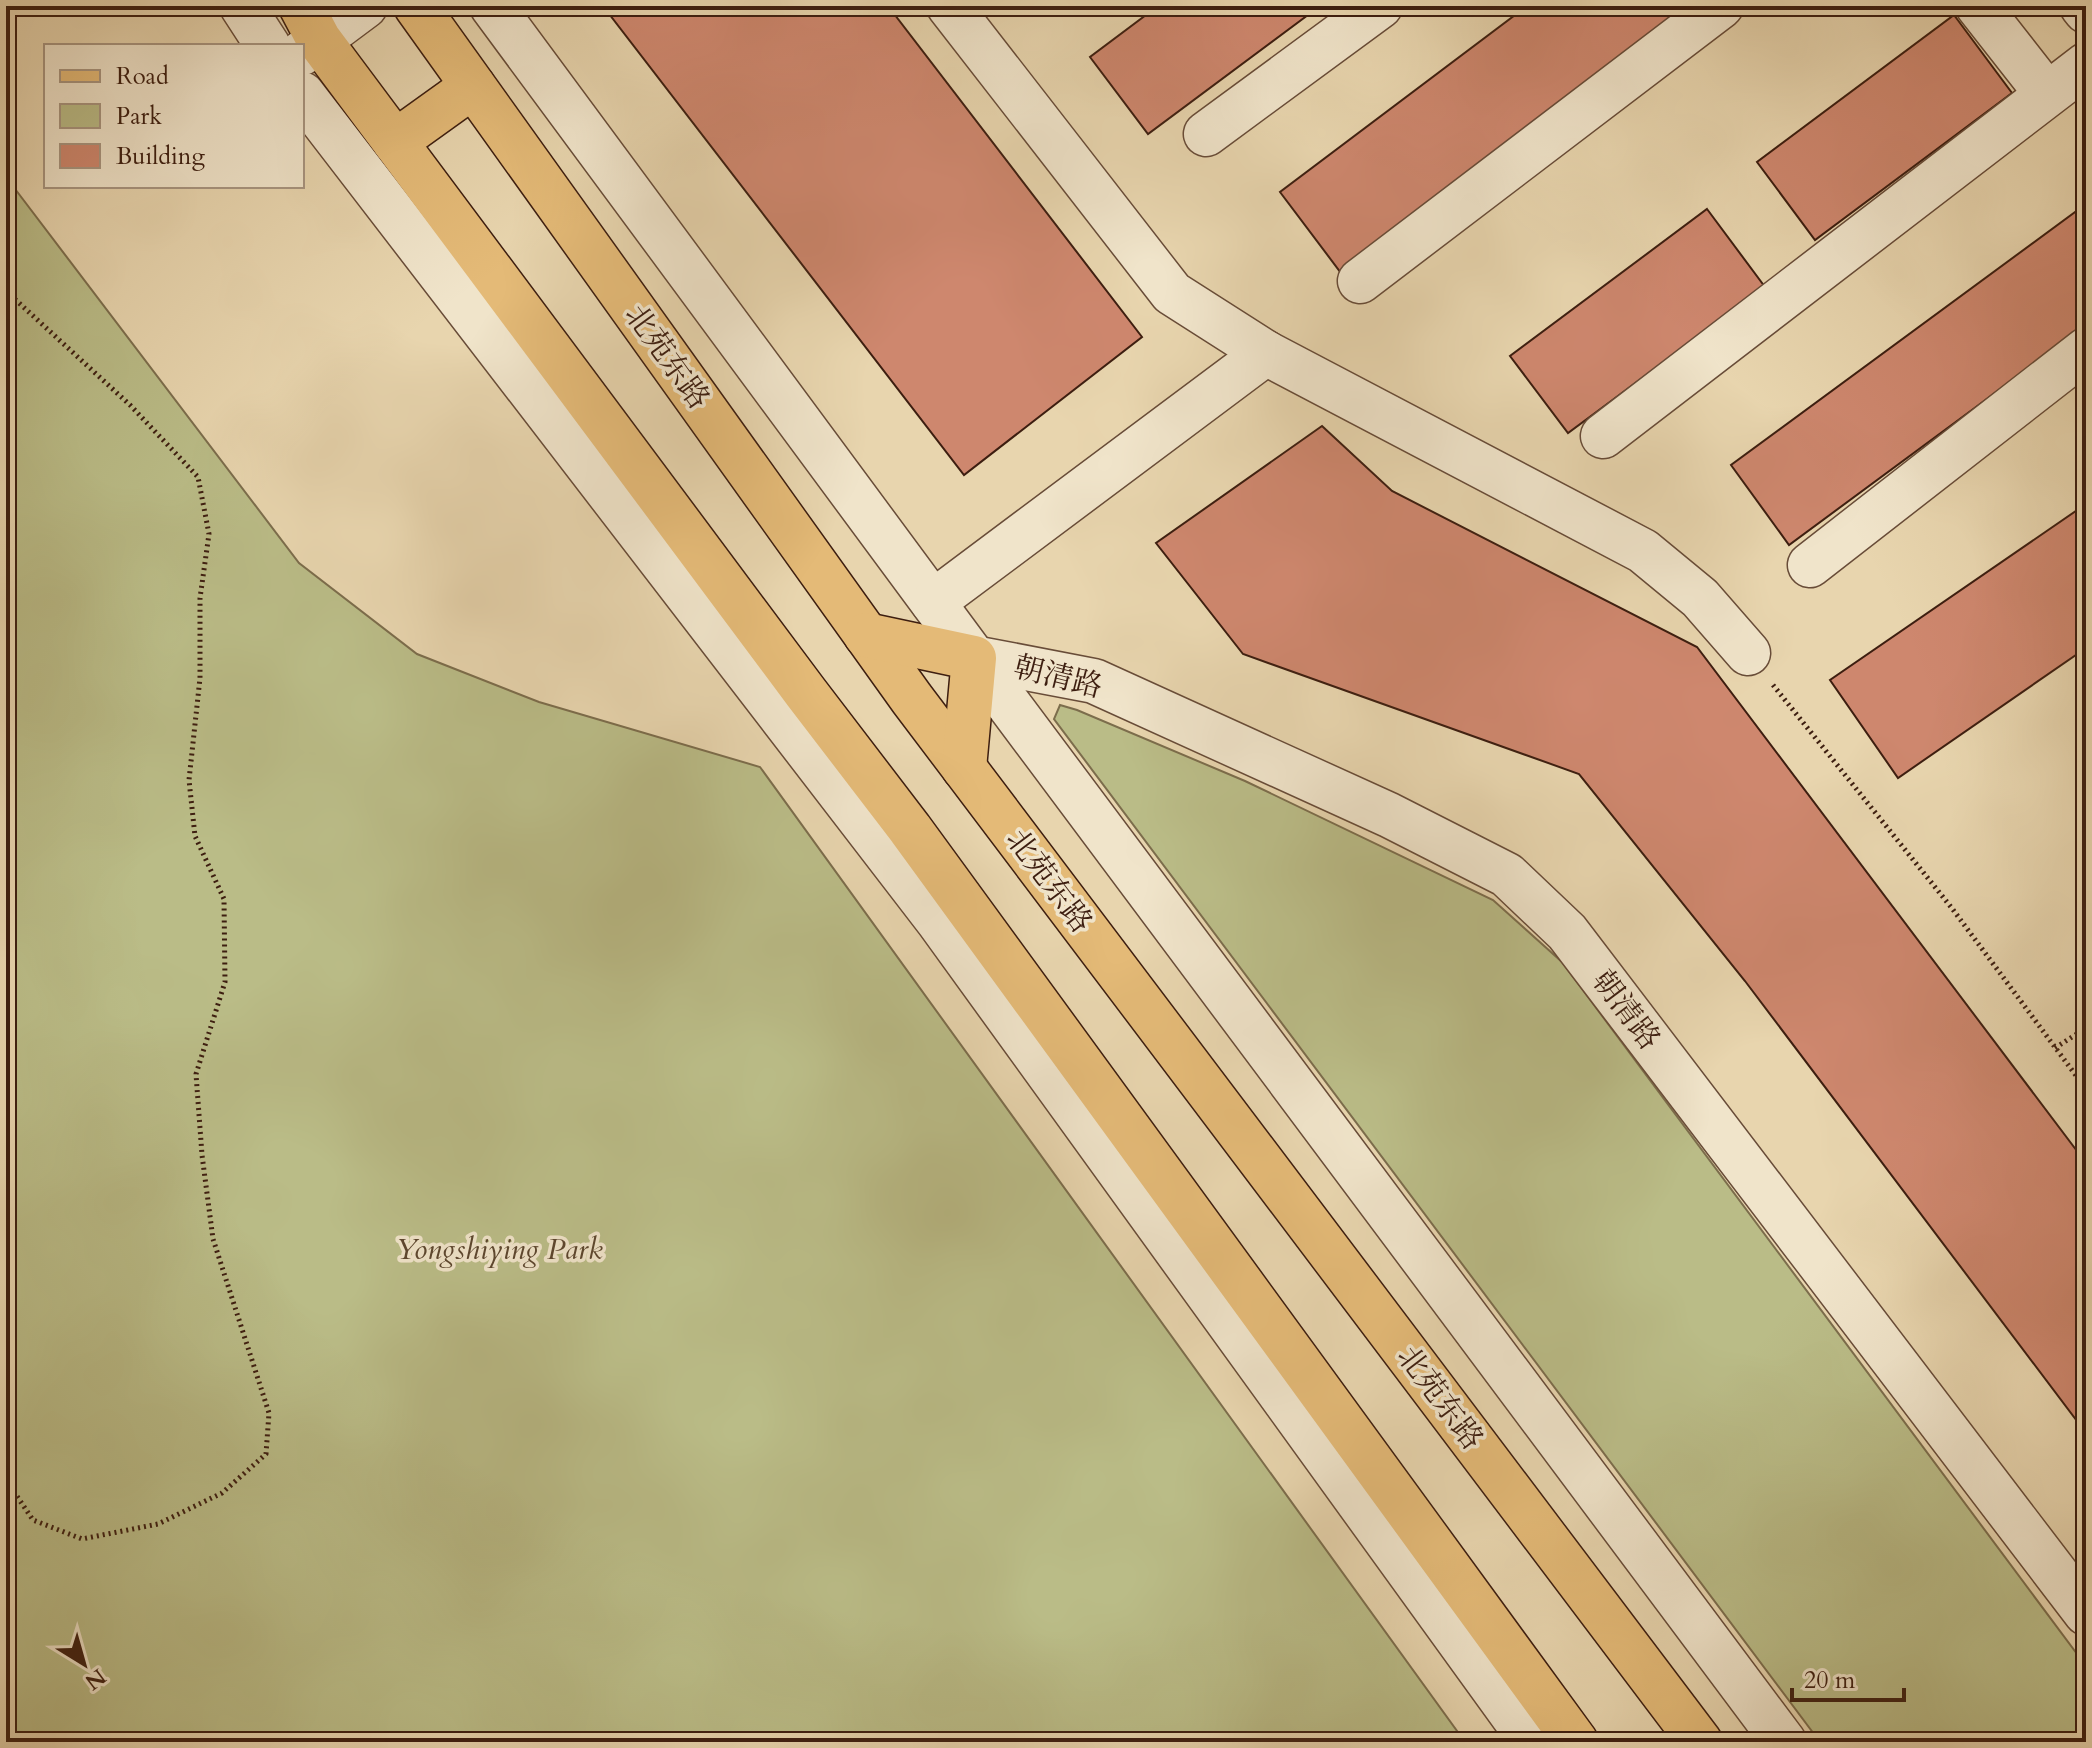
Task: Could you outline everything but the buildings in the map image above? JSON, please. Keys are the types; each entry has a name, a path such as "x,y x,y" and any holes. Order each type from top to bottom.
{"main road":[{"name":"北苑东路","path":"416,6 964,768 1700,1742"},
{"path":"307,33 395,142 796,681 910,829 1576,1742"},
{"path":"395,142 473,86"},
{"path":"866,635 974,658 964,768"}],"street":[{"path":"242,6 267,44"},
{"path":"307,33 365,6"},
{"path":"492,6 974,658 1784,1742"},
{"path":"949,6 1172,293 1266,353 1643,551 1700,598 1748,653"},
{"path":"1206,134 1380,6"},
{"path":"1360,281 1721,6"},
{"path":"1978,6 2047,94"},
{"path":"2082,6 2086,11"},
{"path":"1603,436 2086,65"},
{"path":"304,97 939,922 1532,1742"},
{"path":"1810,565 2086,350"},
{"path":"933,602 1266,353"},
{"name":"朝清路","path":"974,658 1094,681 1389,815 1507,875 1567,932 2086,1613"}],"path":[{"path":"6,291 130,405 198,477 209,534 200,598 200,678 189,780 195,836 224,899 225,982 196,1074 202,1155 213,1239 269,1413 266,1454 222,1493 158,1524 82,1539 33,1520 6,1480"},
{"path":"1748,653 1951,907 2086,1089"},
{"path":"2055,1048 2086,1028"}],"green space":[{"name":"Yongshiying Park","path":"6,177 299,563 417,654 539,702 760,767 1465,1742 6,1742"},
{"path":"1060,705 1245,781 1493,900 1562,962 2086,1666 2086,1742 1820,1742 1054,719"}]}
